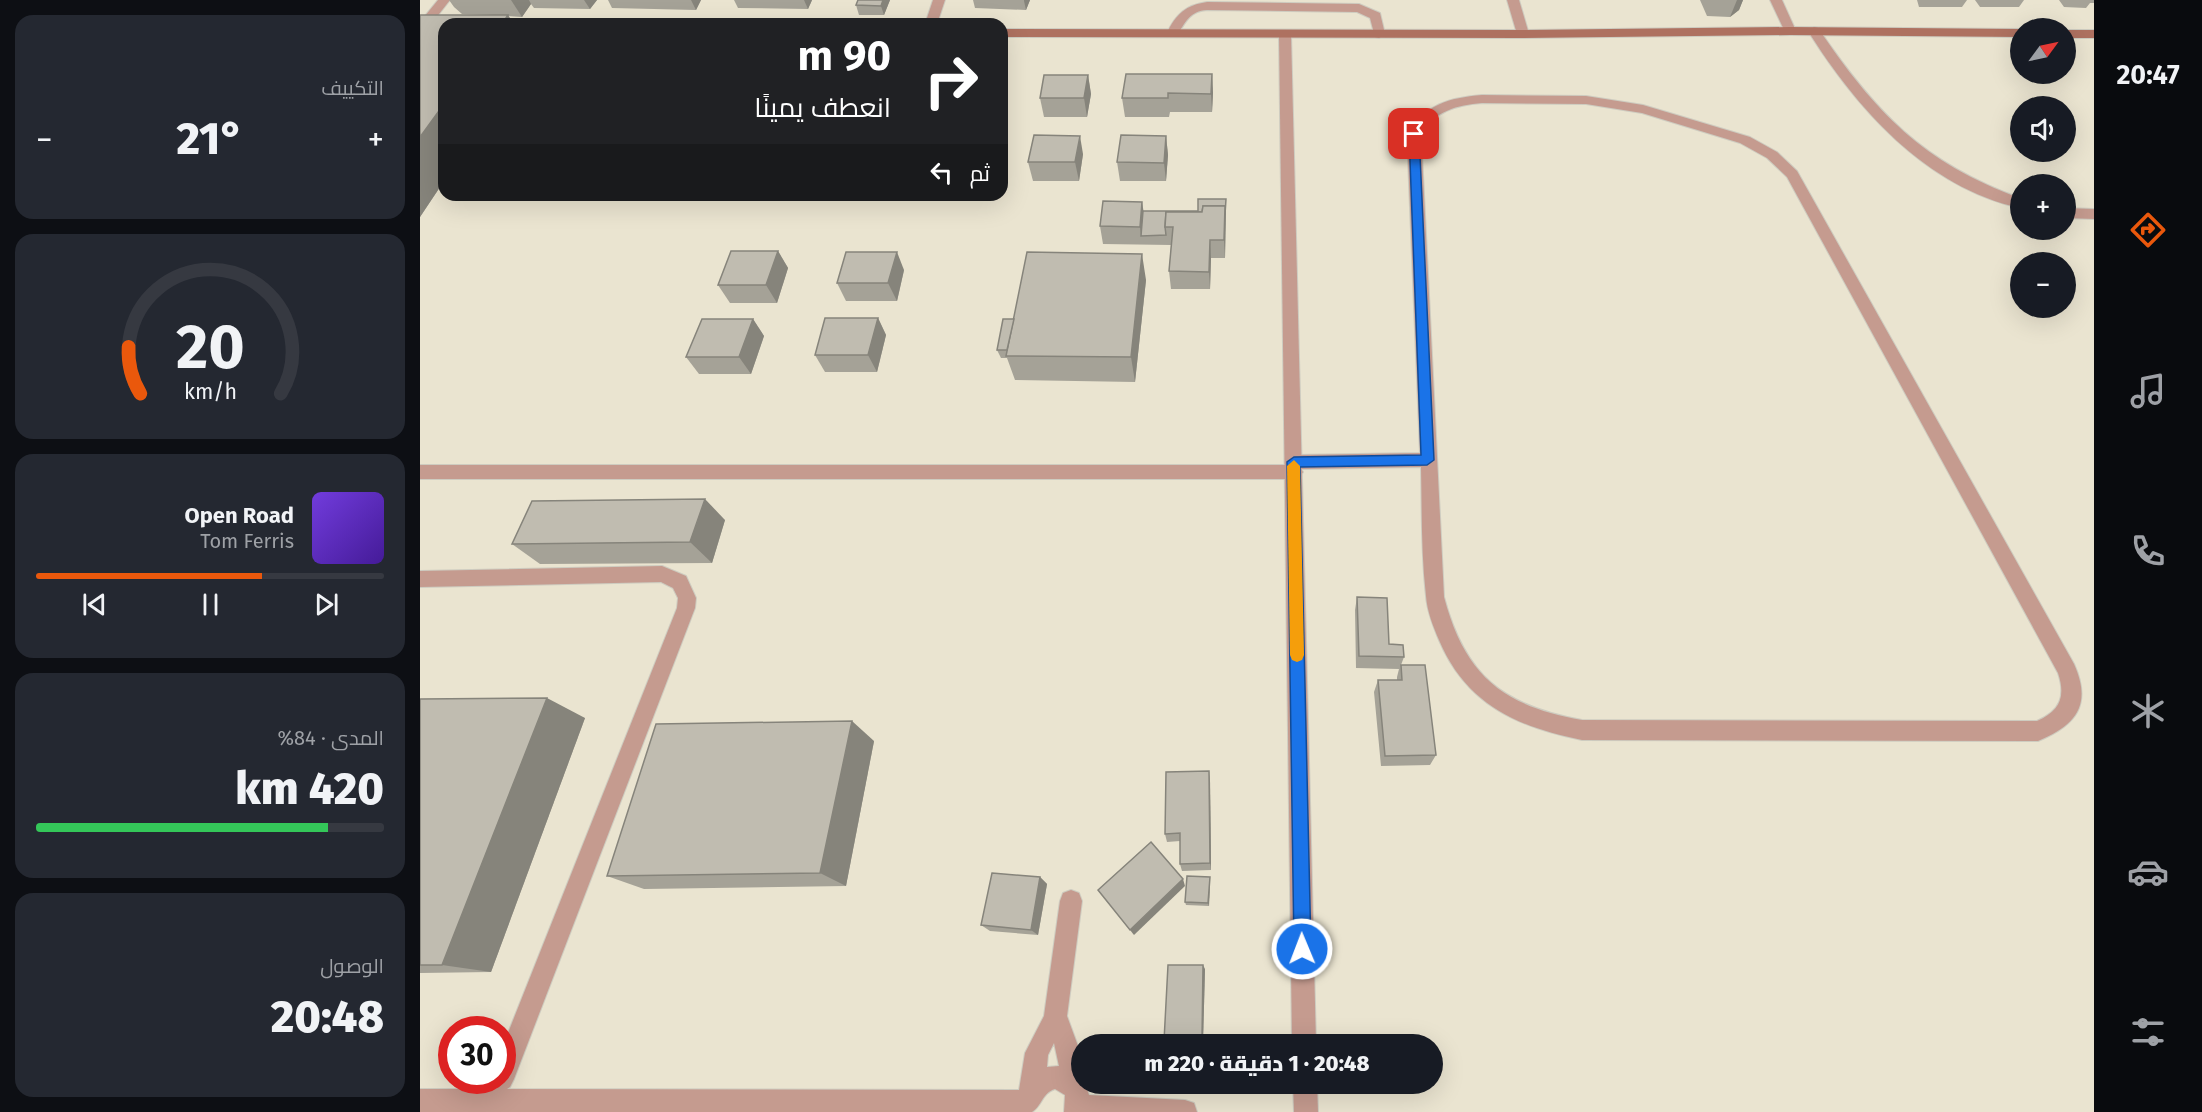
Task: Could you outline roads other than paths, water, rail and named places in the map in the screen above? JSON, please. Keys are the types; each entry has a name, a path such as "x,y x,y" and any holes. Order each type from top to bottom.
{"main road":[{"path":"420,30 436,30"},
{"path":"1008,33 1522,34 1790,31 2010,33"},
{"path":"2076,34 2094,34"}],"street":[{"path":"420,30 444,0"},
{"path":"933,18 939,0"},
{"path":"1513,0 1522,34"},
{"path":"1776,0 1790,31"},
{"path":"1173,33 1185,12 1207,6 1359,8 1376,16 1379,34"},
{"path":"1814,31 1827,53 1865,103 1914,149 1938,167 1968,183 2010,199"},
{"path":"1286,34 1304,1034"},
{"path":"1463,100 1586,100 1652,111 1744,140 1772,155 1792,174 2045,634 2063,660 2070,676 2073,692 2071,706 2064,718 2038,731 1582,730 1555,726 1528,717 1502,704 1480,686 1462,666 1448,644 1439,620 1435,597 1427,460 1414,134 1420,122 1431,112 1463,100"},
{"path":"2076,213 2094,214"},
{"path":"420,472 1294,467 1427,460"},
{"path":"420,579 662,574 680,582 687,598 686,608 516,1046"},
{"path":"1028,1102 1037,1053 1055,1018 1071,901"},
{"path":"1055,1018 1068,1048 1071,1074"},
{"path":"1028,1102 1039,1082 1050,1076 1062,1077 1071,1082"},
{"path":"516,1087 1028,1102"},
{"path":"420,1101 460,1094"},
{"path":"1305,1094 1306,1112"},
{"path":"1077,1109 1185,1112"}]}
